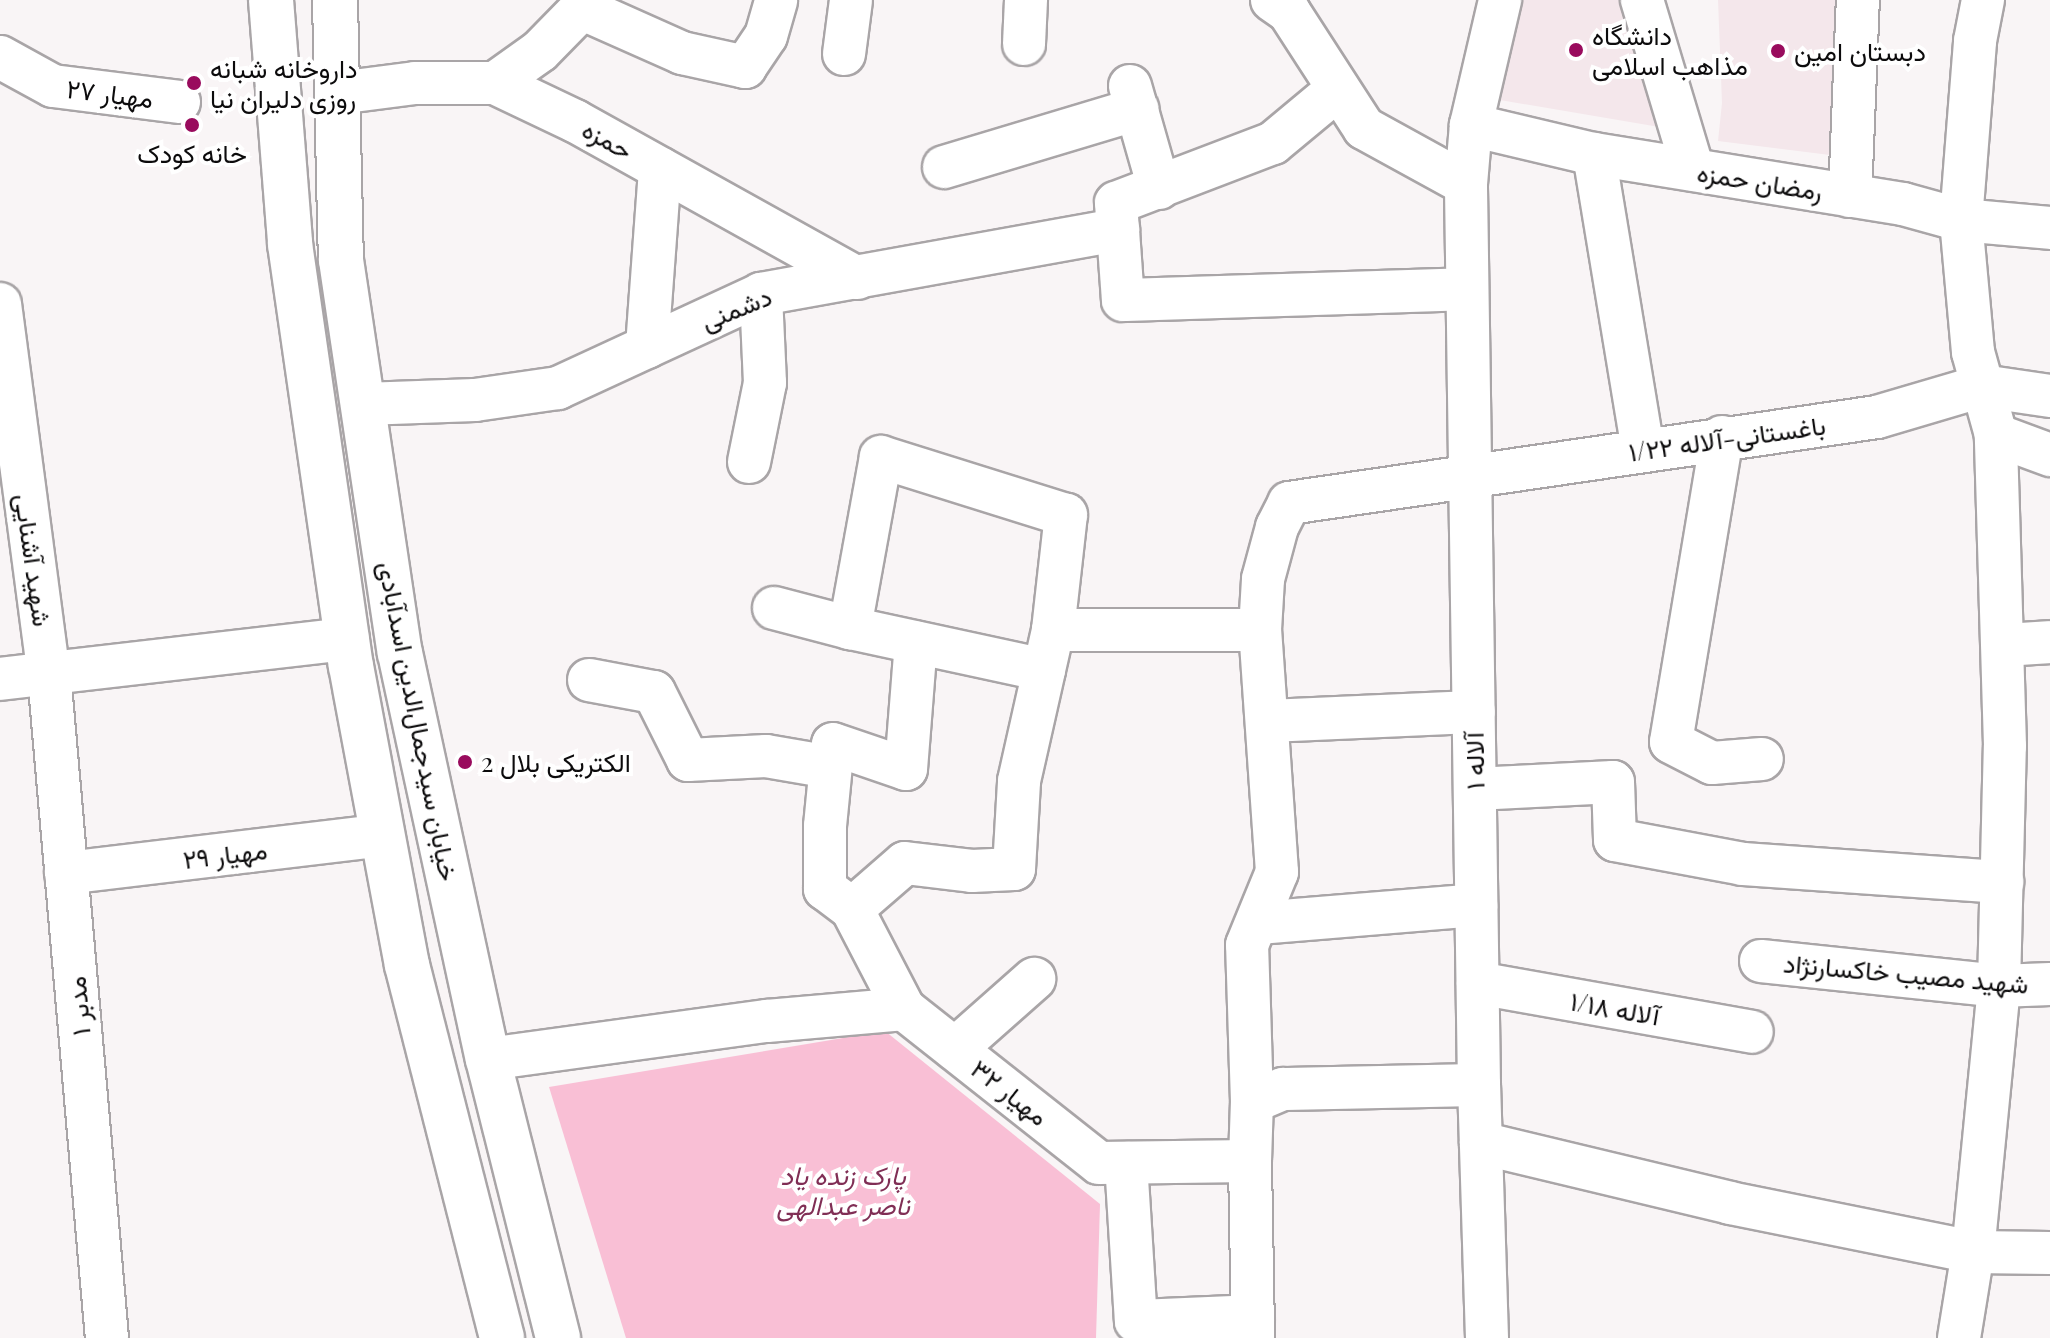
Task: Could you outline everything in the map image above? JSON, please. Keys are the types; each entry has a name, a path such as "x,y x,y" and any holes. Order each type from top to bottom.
{"main road":[{"name":"خیابان سیدجمال‌الدین اسدآبادی","path":"271,0 290,244 348,639 407,965 502,1338"},
{"name":"خیابان سیدجمال‌الدین اسدآبادی","path":"335,0 341,260 400,653 488,1059 558,1338"}],"street":[{"path":"495,83 540,51 585,4 682,53 745,67 766,36 776,0"},
{"path":"844,54 851,0"},
{"path":"1024,44 1026,0"},
{"path":"1272,0 1289,12 1364,128 1466,184"},
{"name":"آلاله ۱","path":"1487,1338 1479,1085 1466,184 1471,125 1500,0"},
{"path":"1642,0 1693,170"},
{"path":"1850,196 1858,0"},
{"path":"1959,1338 1973,1252 1999,986 2002,882 2004,645 1996,435 1973,352 1961,220 1975,41 1983,0"},
{"name":"مهیار ۲۷","path":"0,57 53,86 179,102"},
{"name":"حمزه","path":"338,93 415,83 495,83 575,121 857,278"},
{"path":"1338,89 1273,143 1116,203 1123,300 1467,289"},
{"path":"944,167 1133,97 1159,188"},
{"name":"رمضان حمزه","path":"1471,125 1594,154 1903,204 1961,220 2050,228"},
{"path":"1594,154 1643,449"},
{"path":"647,347 660,168"},
{"name":"دشمنی","path":"363,404 475,400 558,388 761,294 1118,230"},
{"path":"749,462 765,383 761,294"},
{"name":"شهید آشنایی","path":"0,304 49,674"},
{"path":"1982,386 2050,396"},
{"name":"باغستانی-آلاله ۱/۲۲","path":"1260,630 1263,579 1277,527 1289,503 1335,494 1469,479 1722,437 1879,417 1982,386"},
{"path":"1996,435 2050,455"},
{"path":"1722,437 1671,742 1712,763 1762,759"},
{"path":"850,628 881,457 1066,515 1049,650 1019,781 1014,869 972,871 905,863 852,909"},
{"path":"774,608 916,642 1049,650 1260,630 1277,872 1247,945 1252,1102 1253,1327 1136,1321 1126,1163"},
{"path":"0,679 348,639"},
{"path":"589,680 654,692 688,760 832,756 906,769 916,642"},
{"path":"2004,645 2050,642"},
{"name":"مدبر ۱","path":"49,674 107,1338"},
{"path":"1267,721 1474,712"},
{"path":"488,1059 767,1021 904,1009 852,909 825,889 825,826 832,756"},
{"path":"1475,789 1613,782 1615,840 1743,864 2002,882"},
{"name":"مهیار ۲۹","path":"66,873 383,835"},
{"path":"1258,923 1476,905"},
{"name":"شهید مصیب خاکسارنژاد","path":"1761,961 1999,986 2050,984"},
{"path":"955,1049 1034,979"},
{"name":"آلاله ۱/۱۸","path":"1478,983 1752,1032"},
{"name":"مهیار ۳۲","path":"904,1009 1099,1163 1250,1161"},
{"path":"1252,1102 1283,1089 1479,1085"},
{"path":"1481,1143 1730,1203 1973,1252 2050,1253"}],"shaded area":[{"name":"دانشگاه مذاهب اسلامی","path":"1517,0 1625,0 1671,129 1500,100"},
{"name":"دبستان امین","path":"1718,0 1836,0 1838,156 1718,141 1722,103"}],"green space":[{"name":"پارک زنده یاد ناصر عبدالهی","path":"885,1031 1100,1204 1096,1338 626,1338 549,1087"}],"place":[{"name":"دانشگاه مذاهب اسلامی","path":"1576,50"},
{"name":"دبستان امین","path":"1778,51"},
{"name":"داروخانه شبانه روزی دلیران نیا","path":"194,83"},
{"name":"خانه کودک","path":"192,125"},
{"name":"الکتریکی بلال 2","path":"465,762"}]}
